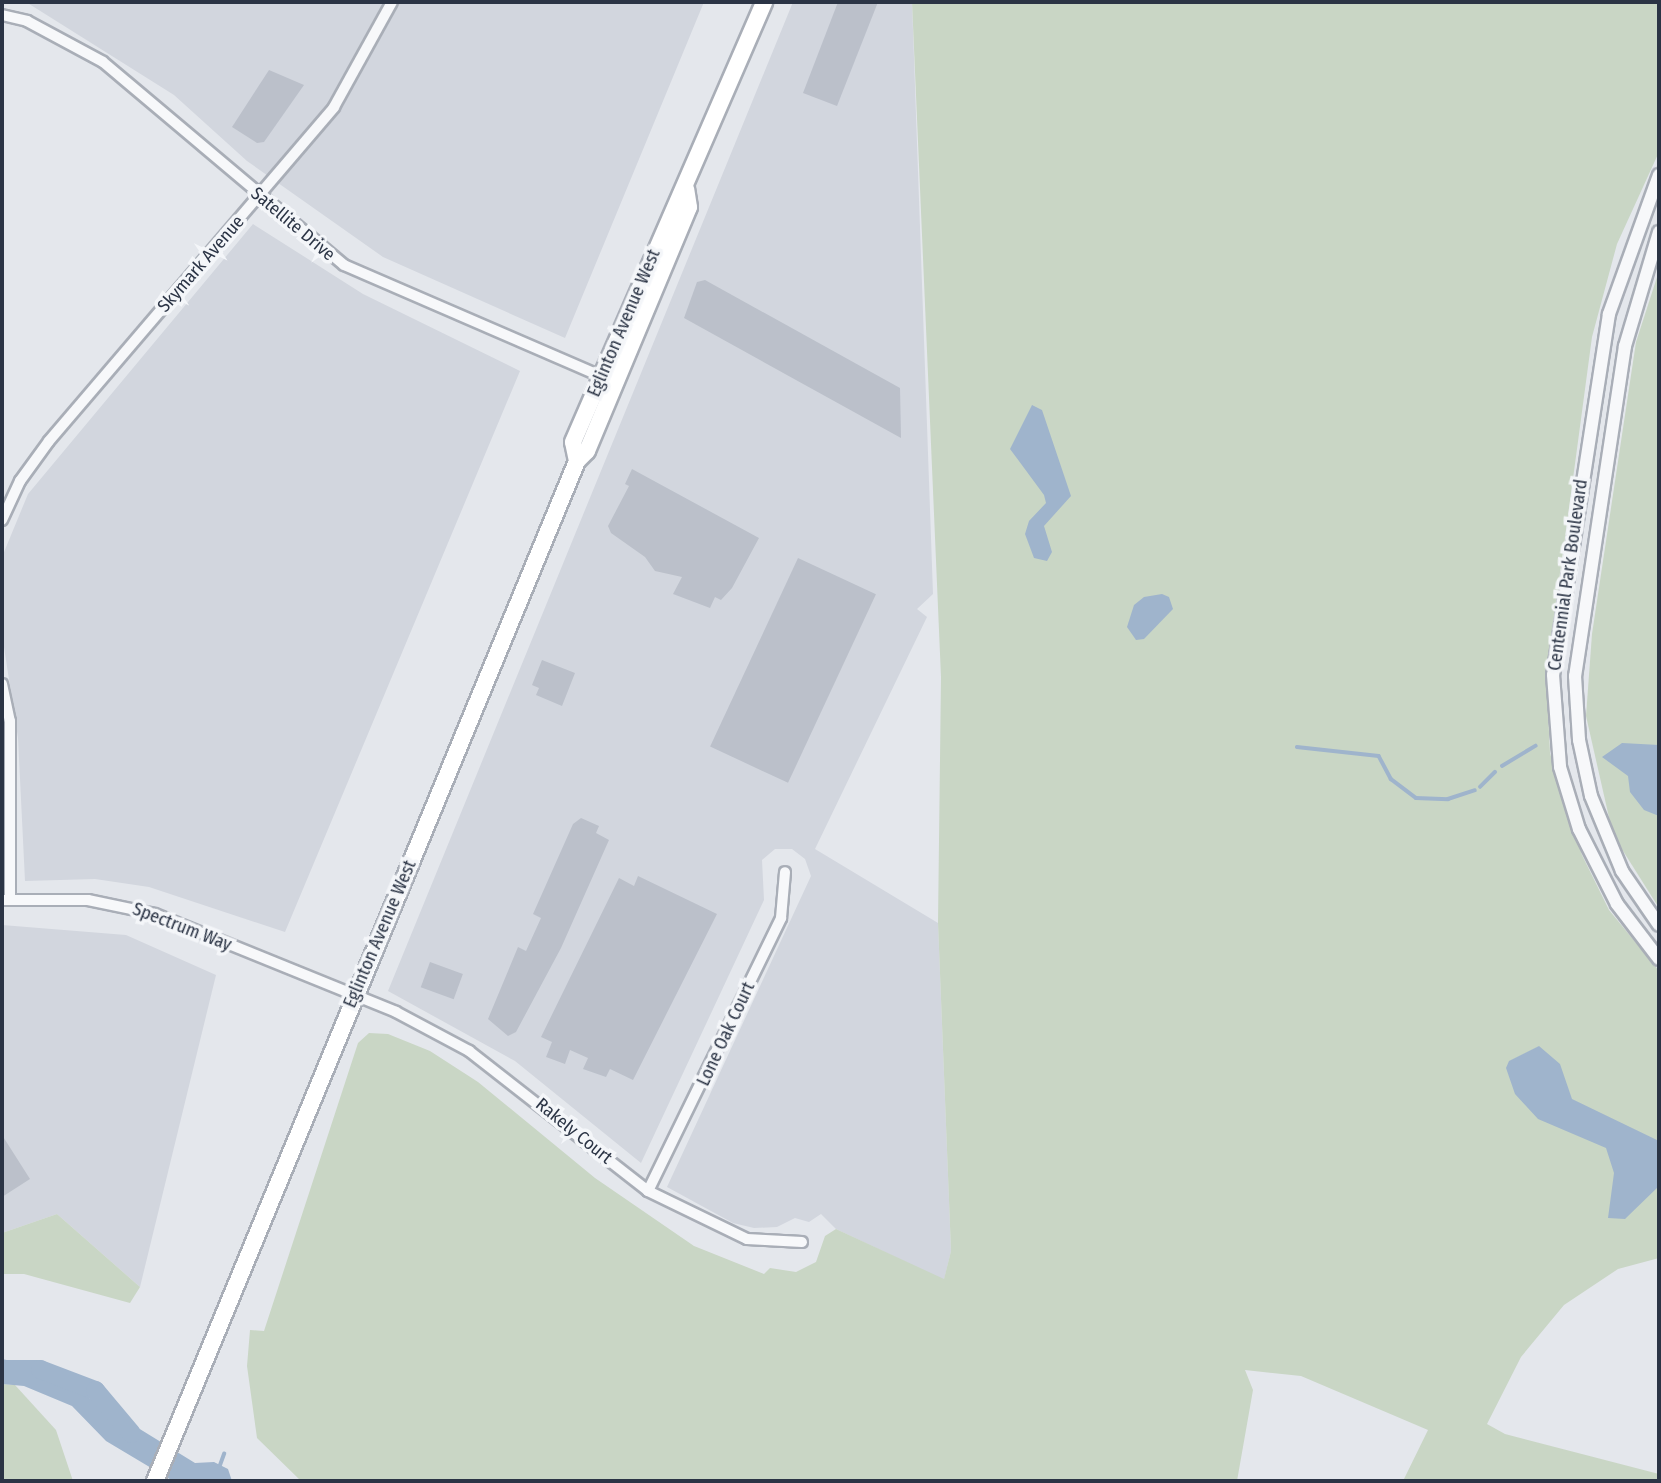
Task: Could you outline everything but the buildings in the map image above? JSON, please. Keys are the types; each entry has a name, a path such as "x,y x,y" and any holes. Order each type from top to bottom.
{"main road":[{"name":"Eglinton Avenue West","path":"155,1481 577,461 587,451 608,379 674,202 686,189 764,2"}],"street":[{"name":"Skymark Avenue","path":"2,520 20,481 49,441 259,196 352,82 392,2"},
{"name":"Satellite Drive","path":"2,15 40,27 103,62 344,265 608,379"},
{"name":"Centennial Park Boulevard","path":"1659,175 1609,314 1553,675 1560,767 1579,829 1610,893 1659,959"},
{"name":"Centennial Park Boulevard","path":"1659,232 1625,346 1575,676 1579,740 1591,796 1622,871 1659,925"},
{"path":"2,684 10,721 6,899"},
{"name":"Lone Oak Court","path":"648,1191 781,918 785,872"},
{"name":"Spectrum Way","path":"6,899 132,907 354,996"},
{"name":"Rakely Court","path":"354,996 469,1051 648,1191 747,1240 802,1242"}],"shaded area":[{"path":"26,2 704,2 565,338 383,257 247,161 174,95"},
{"path":"793,2 912,2 933,594 917,609 927,617 815,849 938,923 951,1251 944,1280 836,1229 821,1214 809,1222 795,1218 777,1227 754,1228 733,1223 667,1187 811,876 805,859 792,849 775,849 762,860 764,900 641,1163 515,1061 388,991"},
{"path":"253,224 363,294 520,371 285,932 149,887 95,879 25,881 18,738 2,634 2,557 28,494"},
{"path":"2,925 126,935 216,975 140,1287 57,1214 2,1233"}],"green space":[{"path":"912,2 1659,2 1659,152 1617,244 1592,337 1555,613 1548,711 1550,753 1582,855 1609,910 1659,971 1659,1258 1618,1269 1564,1305 1521,1357 1487,1424 1505,1434 1659,1474 1659,1481 1403,1481 1428,1430 1301,1376 1245,1370 1253,1390 1237,1481 301,1481 257,1438 247,1366 250,1330 264,1331 358,1043 369,1033 388,1034 430,1051 478,1082 595,1178 694,1246 764,1274 770,1268 796,1272 816,1262 825,1236 836,1229 944,1279 951,1251 938,923 941,677"},
{"path":"1659,271 1659,908 1613,835 1586,716 1592,634 1636,342"},
{"path":"57,1214 140,1287 130,1303 24,1274 2,1274 2,1233"},
{"path":"2,1384 15,1385 56,1430 73,1481 2,1481"}],"water":[{"path":"1032,405 1042,410 1071,496 1044,526 1052,552 1047,561 1034,558 1025,534 1029,521 1046,503 1044,495 1010,449"},
{"path":"1162,594 1169,597 1173,609 1144,639 1136,640 1127,627 1134,605 1144,597"},
{"path":"1622,743 1659,745 1659,816 1644,810 1630,792 1628,776 1602,757"},
{"path":"1539,1046 1560,1064 1572,1099 1659,1141 1659,1186 1625,1219 1608,1218 1614,1173 1606,1148 1538,1119 1515,1094 1506,1068 1509,1061"},
{"path":"2,1359 39,1367 195,1463 214,1462 228,1469 232,1481 173,1481 106,1441 72,1406 24,1386 2,1384"}],"waterway":[{"path":"1502,766 1535,746"},
{"path":"1297,747 1379,756 1391,779 1416,798 1448,799 1475,790"},
{"path":"1480,787 1495,772"},
{"path":"2,1369 40,1369 95,1390 131,1433"},
{"path":"219,1468 224,1454"}]}
